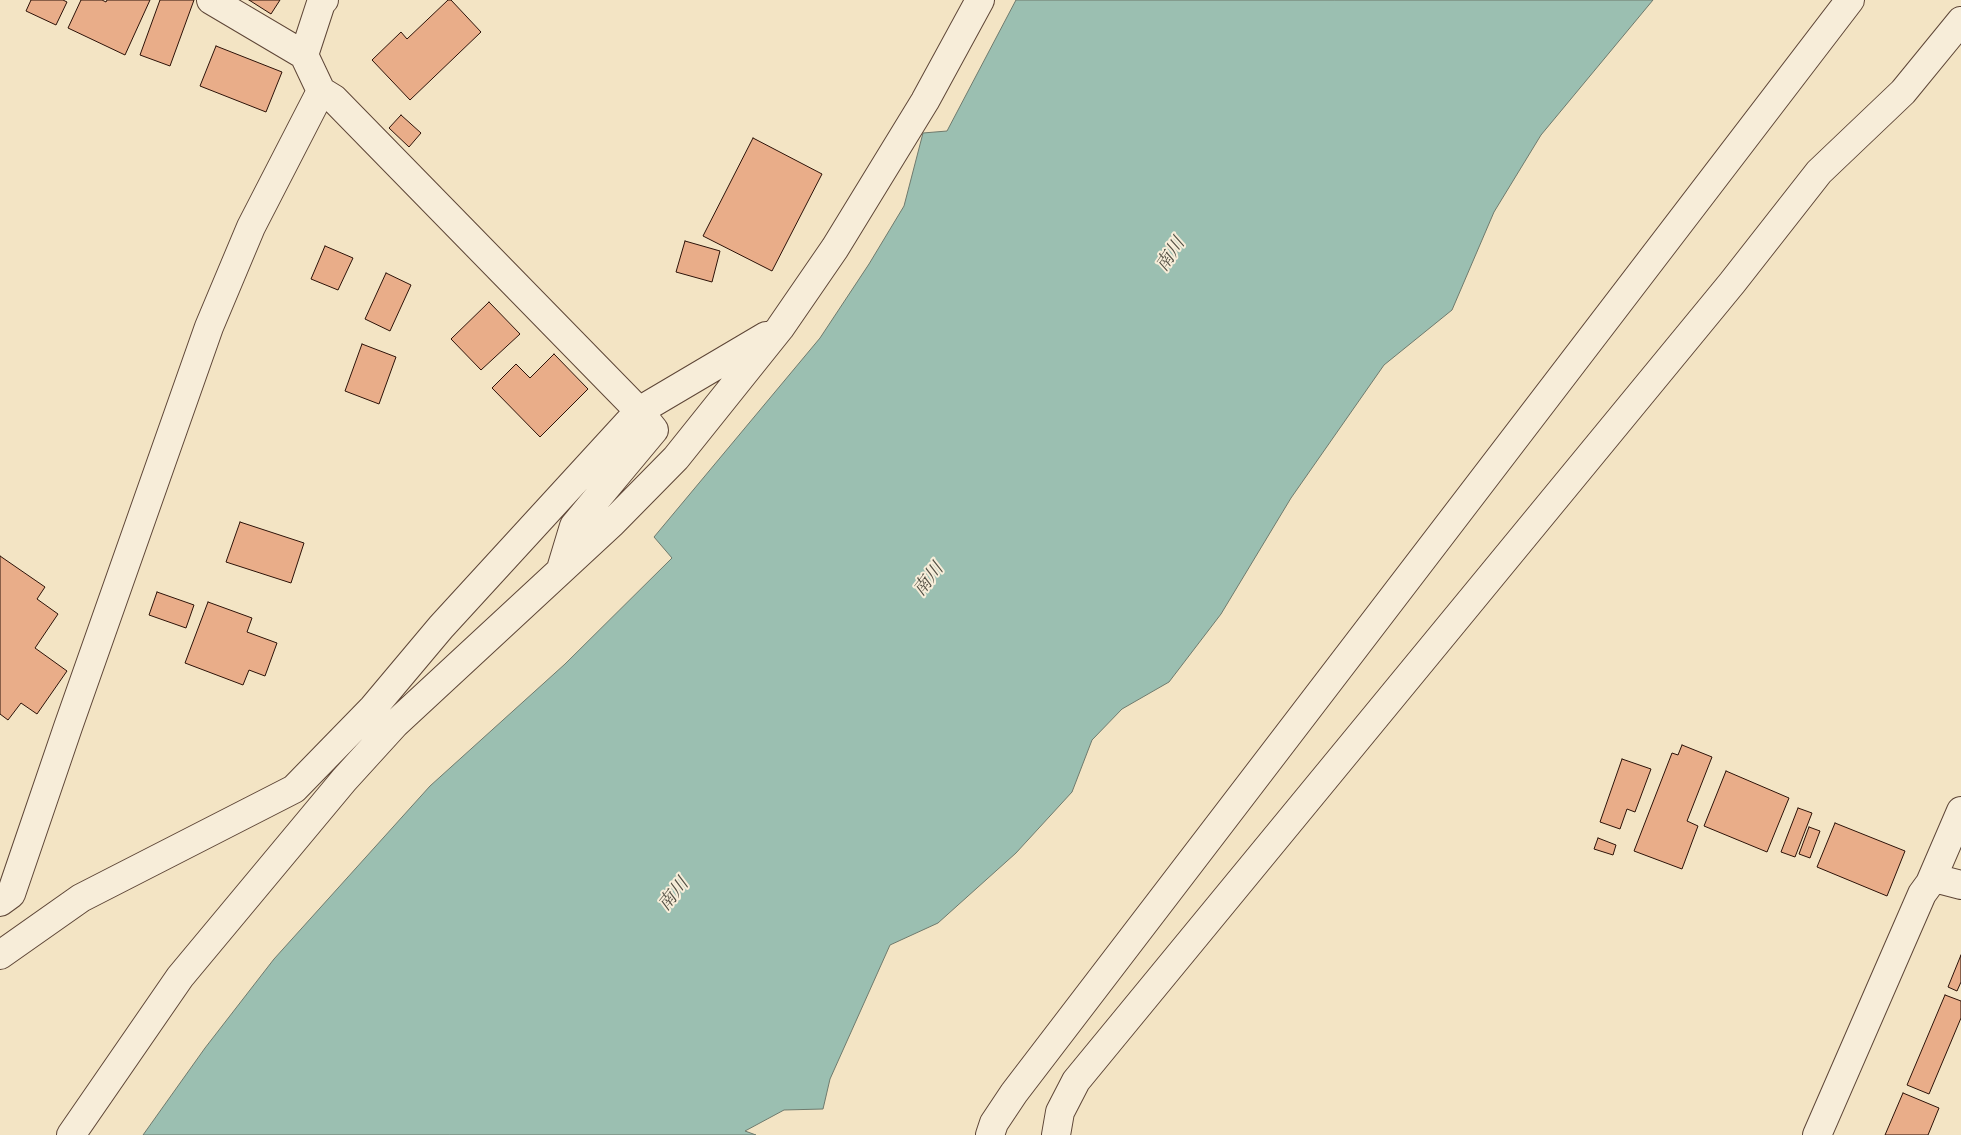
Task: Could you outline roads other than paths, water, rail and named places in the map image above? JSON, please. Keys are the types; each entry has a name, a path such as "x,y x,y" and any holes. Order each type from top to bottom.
{"street":[{"path":"210,0 304,55 321,91 341,106 639,411 654,430 574,526 560,572"},
{"path":"304,55 321,3 324,0"},
{"path":"71,1135 180,977 344,780 395,724 612,523 676,458 780,328 835,248 925,100 980,0"},
{"path":"990,1135 994,1123 1014,1093 1850,0"},
{"path":"1056,1135 1060,1112 1076,1081 1732,283 1819,172 1903,92 1961,20"},
{"path":"0,902 11,894 209,327 251,227 321,91"},
{"path":"0,955 81,898 294,790 373,708 441,627 639,411 780,328"},
{"path":"1817,1135 1922,894 1930,883 1961,811"},
{"path":"1930,883 1938,879 1961,885"}],"water":[{"name":"南川","path":"1016,0 1653,0 1541,135 1494,212 1452,310 1384,365 1291,498 1221,614 1169,682 1122,709 1092,740 1072,792 1016,853 938,923 890,945 830,1079 823,1109 784,1110 745,1131 756,1135 143,1135 205,1048 274,959 430,786 565,664 672,558 654,537 820,338 869,264 904,206 923,133 947,131"}]}
